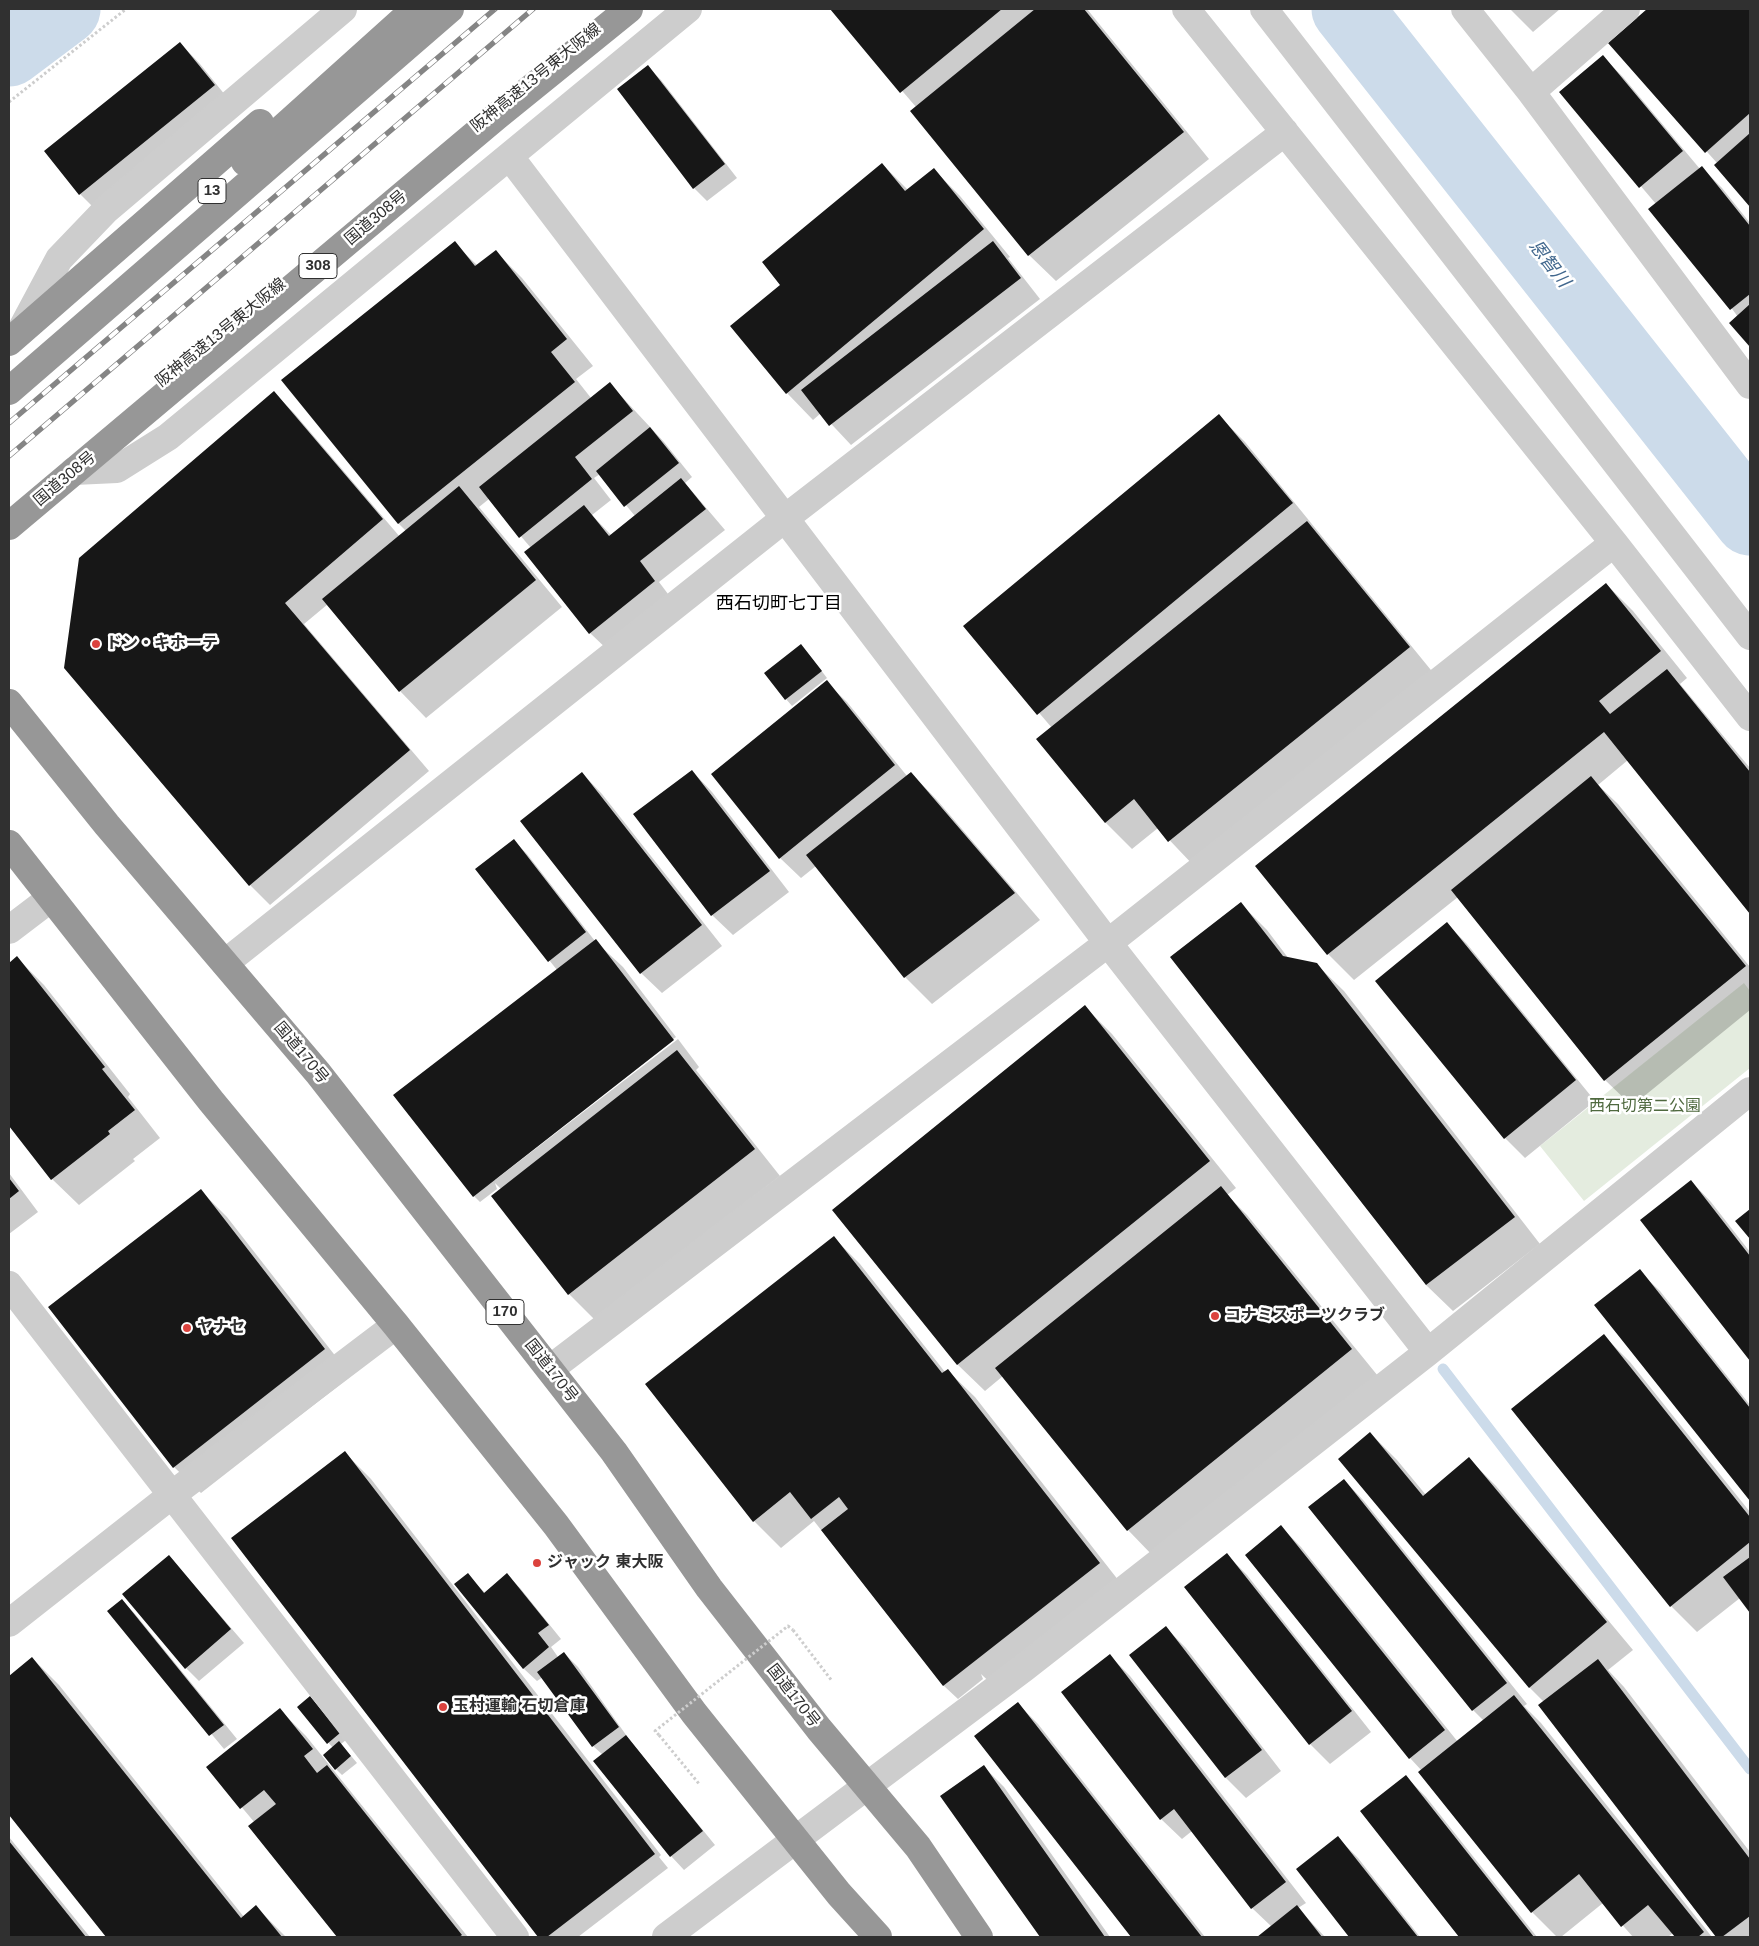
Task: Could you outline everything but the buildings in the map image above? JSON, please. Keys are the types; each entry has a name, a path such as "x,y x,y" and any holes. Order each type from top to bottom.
{"highway":[{"path":"14,338 391,9"},
{"name":"13","path":"9,373 415,9"},
{"path":"9,391 450,9"},
{"name":"阪神高速13号東大阪線","path":"9,508 126,410 621,9"},
{"name":"国道308号","path":"9,526 629,9"},
{"name":"国道170号","path":"9,703 101,818 318,1072 614,1452 709,1588 819,1729 918,1847 979,1937"},
{"path":"9,844 211,1101 396,1325 556,1525 694,1713 839,1894 878,1937"}],"street":[{"path":"14,338 59,259 106,210 343,9"},
{"path":"74,471 117,469 168,437 688,9"},
{"path":"1186,9 1614,543 1750,717"},
{"path":"1264,9 1750,636"},
{"path":"1465,9 1531,92 1750,385"},
{"path":"1531,92 1626,9"},
{"path":"225,964 784,519 1284,132"},
{"path":"510,157 1108,943 1428,1352"},
{"path":"550,1369 1108,943 1614,543"},
{"path":"9,930 50,898"},
{"path":"666,1937 1024,1668 1428,1352 1750,1091"},
{"path":"9,1285 515,1937"},
{"path":"9,1622 172,1494 396,1325"}],"path":[{"path":"9,102 126,9"},
{"path":"700,1785 655,1731 788,1626 832,1681"}],"green space":[{"name":"西石切第二公園","path":"1744,983 1750,991 1750,1068 1584,1201 1540,1146"}],"waterway":[{"path":"9,51 65,9"},
{"name":"恩智川","path":"1347,9 1750,520"},
{"path":"1443,1369 1750,1769"}],"railway":[{"path":"9,423 495,9"},
{"path":"9,456 533,9"}],"place":[{"name":"ドン・キホーテ","path":"96,644"},
{"name":"コナミスポーツクラブ","path":"1215,1316"},
{"name":"ヤナセ","path":"187,1328"},
{"name":"ジャック 東大阪","path":"537,1563"},
{"name":"玉村運輸 石切倉庫","path":"443,1707"}],"district":[{"name":"西石切町七丁目","path":"779,604"}]}
